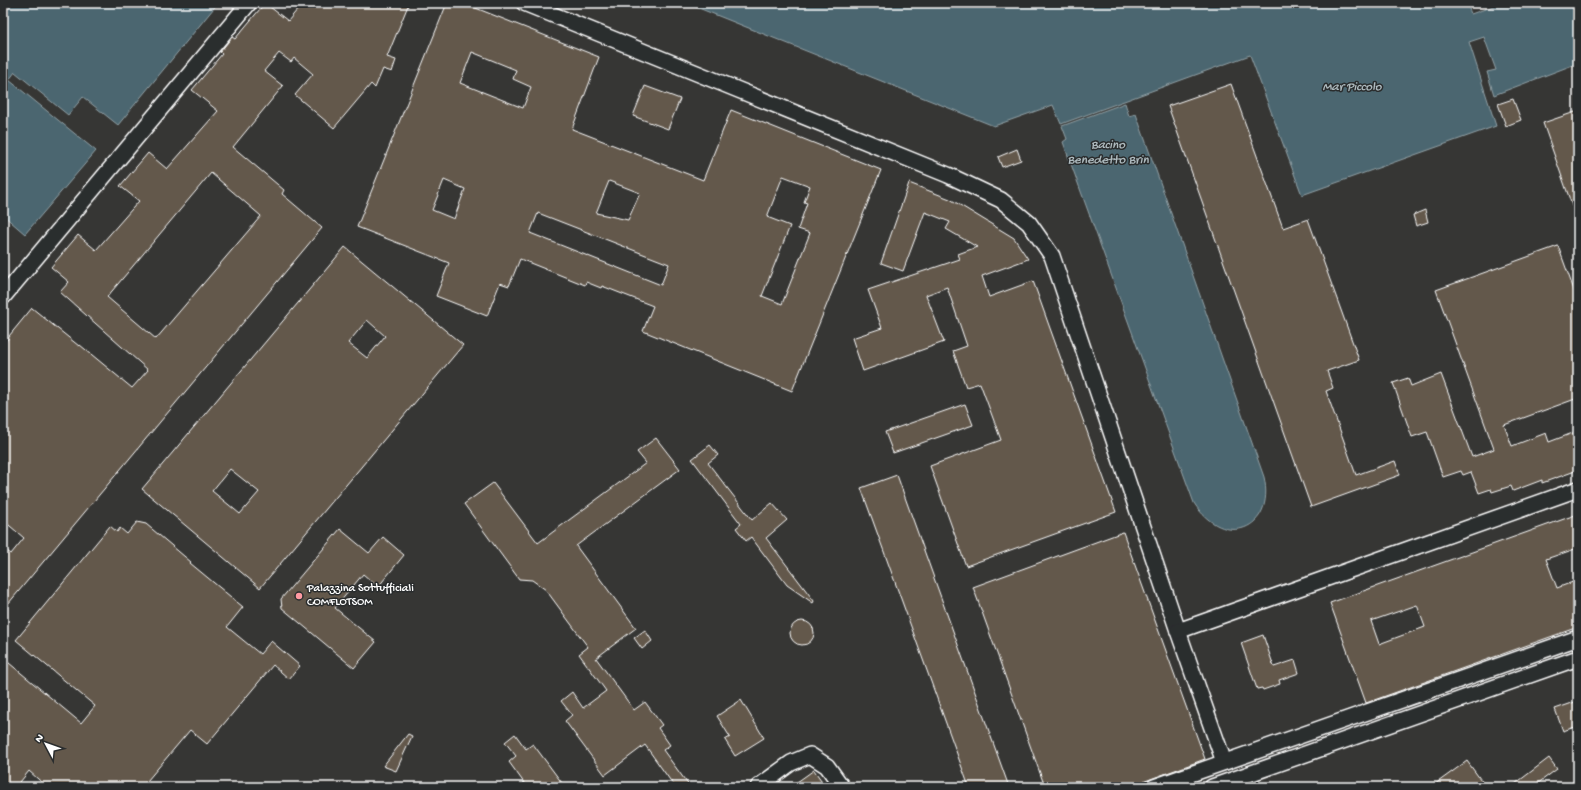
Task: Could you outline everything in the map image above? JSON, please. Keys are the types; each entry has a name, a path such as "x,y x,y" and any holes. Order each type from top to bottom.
{"street":[{"path":"3,297 250,3"},
{"path":"524,3 948,175 1001,200 1029,223 1052,256 1178,631 1224,762"},
{"path":"1178,631 1578,489"},
{"path":"1154,787 1578,638"},
{"path":"1212,787 1578,658"},
{"path":"758,787 791,763 810,755 826,766 842,787"}],"water":[{"path":"3,3 218,3 118,125 83,97 68,115 15,72 9,80 96,151 25,234 3,215"},
{"name":"Mar Piccolo","path":"686,3 1455,3 1455,5 1459,3 1467,3 1471,14 1502,3 1578,3 1578,63 1494,95 1487,72 1496,70 1484,37 1469,42 1496,126 1302,195 1250,55 1061,124 1053,105 994,126"},
{"name":"Bacino Benedetto Brin","path":"1125,103 1129,116 1136,114 1264,477 1266,495 1262,510 1255,521 1245,528 1232,529 1219,526 1206,518 1194,503 1063,142 1067,139 1062,126"}],"building":[{"path":"265,3 288,21 303,3 409,3 387,57 396,60 392,72 383,69 375,88 371,84 334,128 295,95 313,74 294,58 291,62 279,53 264,71 283,86 233,147 284,190 282,194 322,228 3,610 3,548 11,554 24,538 3,520 3,345 32,308 132,388 148,370 60,292 69,282 51,267 78,235 96,250 139,201 120,186 148,153 167,169 218,111 192,90 222,54 220,52 232,37 235,39","holes":["211,173 261,216 156,339 107,297"]},
{"path":"447,3 463,3 599,57 572,129 703,180 731,110 881,170 792,391 643,331 653,306 602,286 601,288 586,282 585,285 520,259 509,286 500,283 487,316 436,296 449,263 357,227","holes":["472,52 516,70 513,79 531,87 523,108 460,83","783,176 810,186 804,202 807,203 798,229 810,233 782,304 762,296 790,226 767,217","444,180 465,189 454,219 432,210","609,181 640,193 628,220 596,213","538,213 669,264 661,285 530,233"]},
{"path":"1231,84 1283,228 1308,219 1359,360 1327,371 1333,388 1326,391 1356,475 1395,461 1400,475 1311,507 1168,106"},
{"path":"645,86 680,99 668,129 633,116"},
{"path":"1513,99 1521,120 1506,126 1498,104"},
{"path":"1578,111 1578,217 1576,217 1543,123"},
{"path":"1017,149 1021,160 1002,167 998,157"},
{"path":"909,183 950,199 1014,238 1028,259 982,276 989,297 1033,281 1116,512 966,566 930,466 1001,440 980,383 966,387 953,351 967,346 947,287 926,295 944,342 863,371 852,338 882,328 868,290 960,259 958,254 977,247 946,229 950,222 925,212 903,271 881,263"},
{"path":"1425,210 1428,222 1416,226 1413,215"},
{"path":"1558,246 1578,301 1578,398 1504,425 1512,446 1546,433 1549,442 1578,431 1578,470 1542,483 1542,480 1513,491 1511,486 1492,492 1491,489 1479,493 1471,472 1463,475 1461,471 1443,477 1427,432 1412,437 1393,383 1408,378 1411,386 1441,374 1472,457 1494,449 1436,290"},
{"path":"345,247 463,345 260,588 142,489","holes":["367,320 385,336 367,358 348,343","230,469 259,492 240,514 212,491"]},
{"path":"965,404 973,425 893,453 885,432"},
{"path":"656,438 680,469 576,546 636,628 596,658 634,710 645,702 662,725 658,728 670,745 663,750 690,787 675,787 645,745 605,775 565,721 572,715 561,701 572,692 583,708 606,691 579,654 588,647 546,590 532,580 519,579 464,504 493,483 538,543 646,463 637,452"},
{"path":"710,445 718,455 708,463 752,520 772,503 787,520 766,538 814,601 813,603 787,585 751,537 746,541 736,528 741,524 692,459"},
{"path":"897,475 1009,787 969,787 861,488"},
{"path":"1578,514 1578,548 1546,559 1557,588 1578,580 1578,627 1366,703 1330,603","holes":["1417,605 1425,627 1379,644 1371,621"]},
{"path":"137,522 146,524 243,607 227,627 260,654 271,641 300,666 289,679 273,665 207,744 190,730 142,787 47,787 29,771 16,787 3,787 3,658 81,723 95,706 16,640 110,526 117,532 120,528 127,534"},
{"name":"Palazzina Sottufficiali COMFLOTSOM","path":"340,529 369,553 383,537 404,555 378,587 363,574 335,608 376,642 354,668 282,608 281,599"},
{"path":"1123,532 1205,759 1129,787 1045,787 973,587"},
{"path":"802,621 807,622 813,628 813,638 807,644 802,645 797,644 791,638 790,633 791,628 797,622"},
{"path":"645,630 652,641 642,649 634,638"},
{"path":"1263,635 1274,667 1295,660 1299,673 1279,680 1280,684 1263,690 1262,688 1257,689 1241,643"},
{"path":"741,700 764,738 735,756 725,740 730,737 717,716"},
{"path":"1578,701 1578,726 1563,731 1555,709"},
{"path":"408,734 412,736 396,771 383,766"},
{"path":"515,734 526,749 533,744 565,787 527,787 509,762 516,756 505,742"},
{"path":"1549,758 1557,769 1533,787 1511,787"},
{"path":"1467,761 1486,787 1431,787"},
{"path":"814,770 826,787 790,787"}],"place":[{"name":"Palazzina Sottufficiali COMFLOTSOM","path":"299,596"}]}
